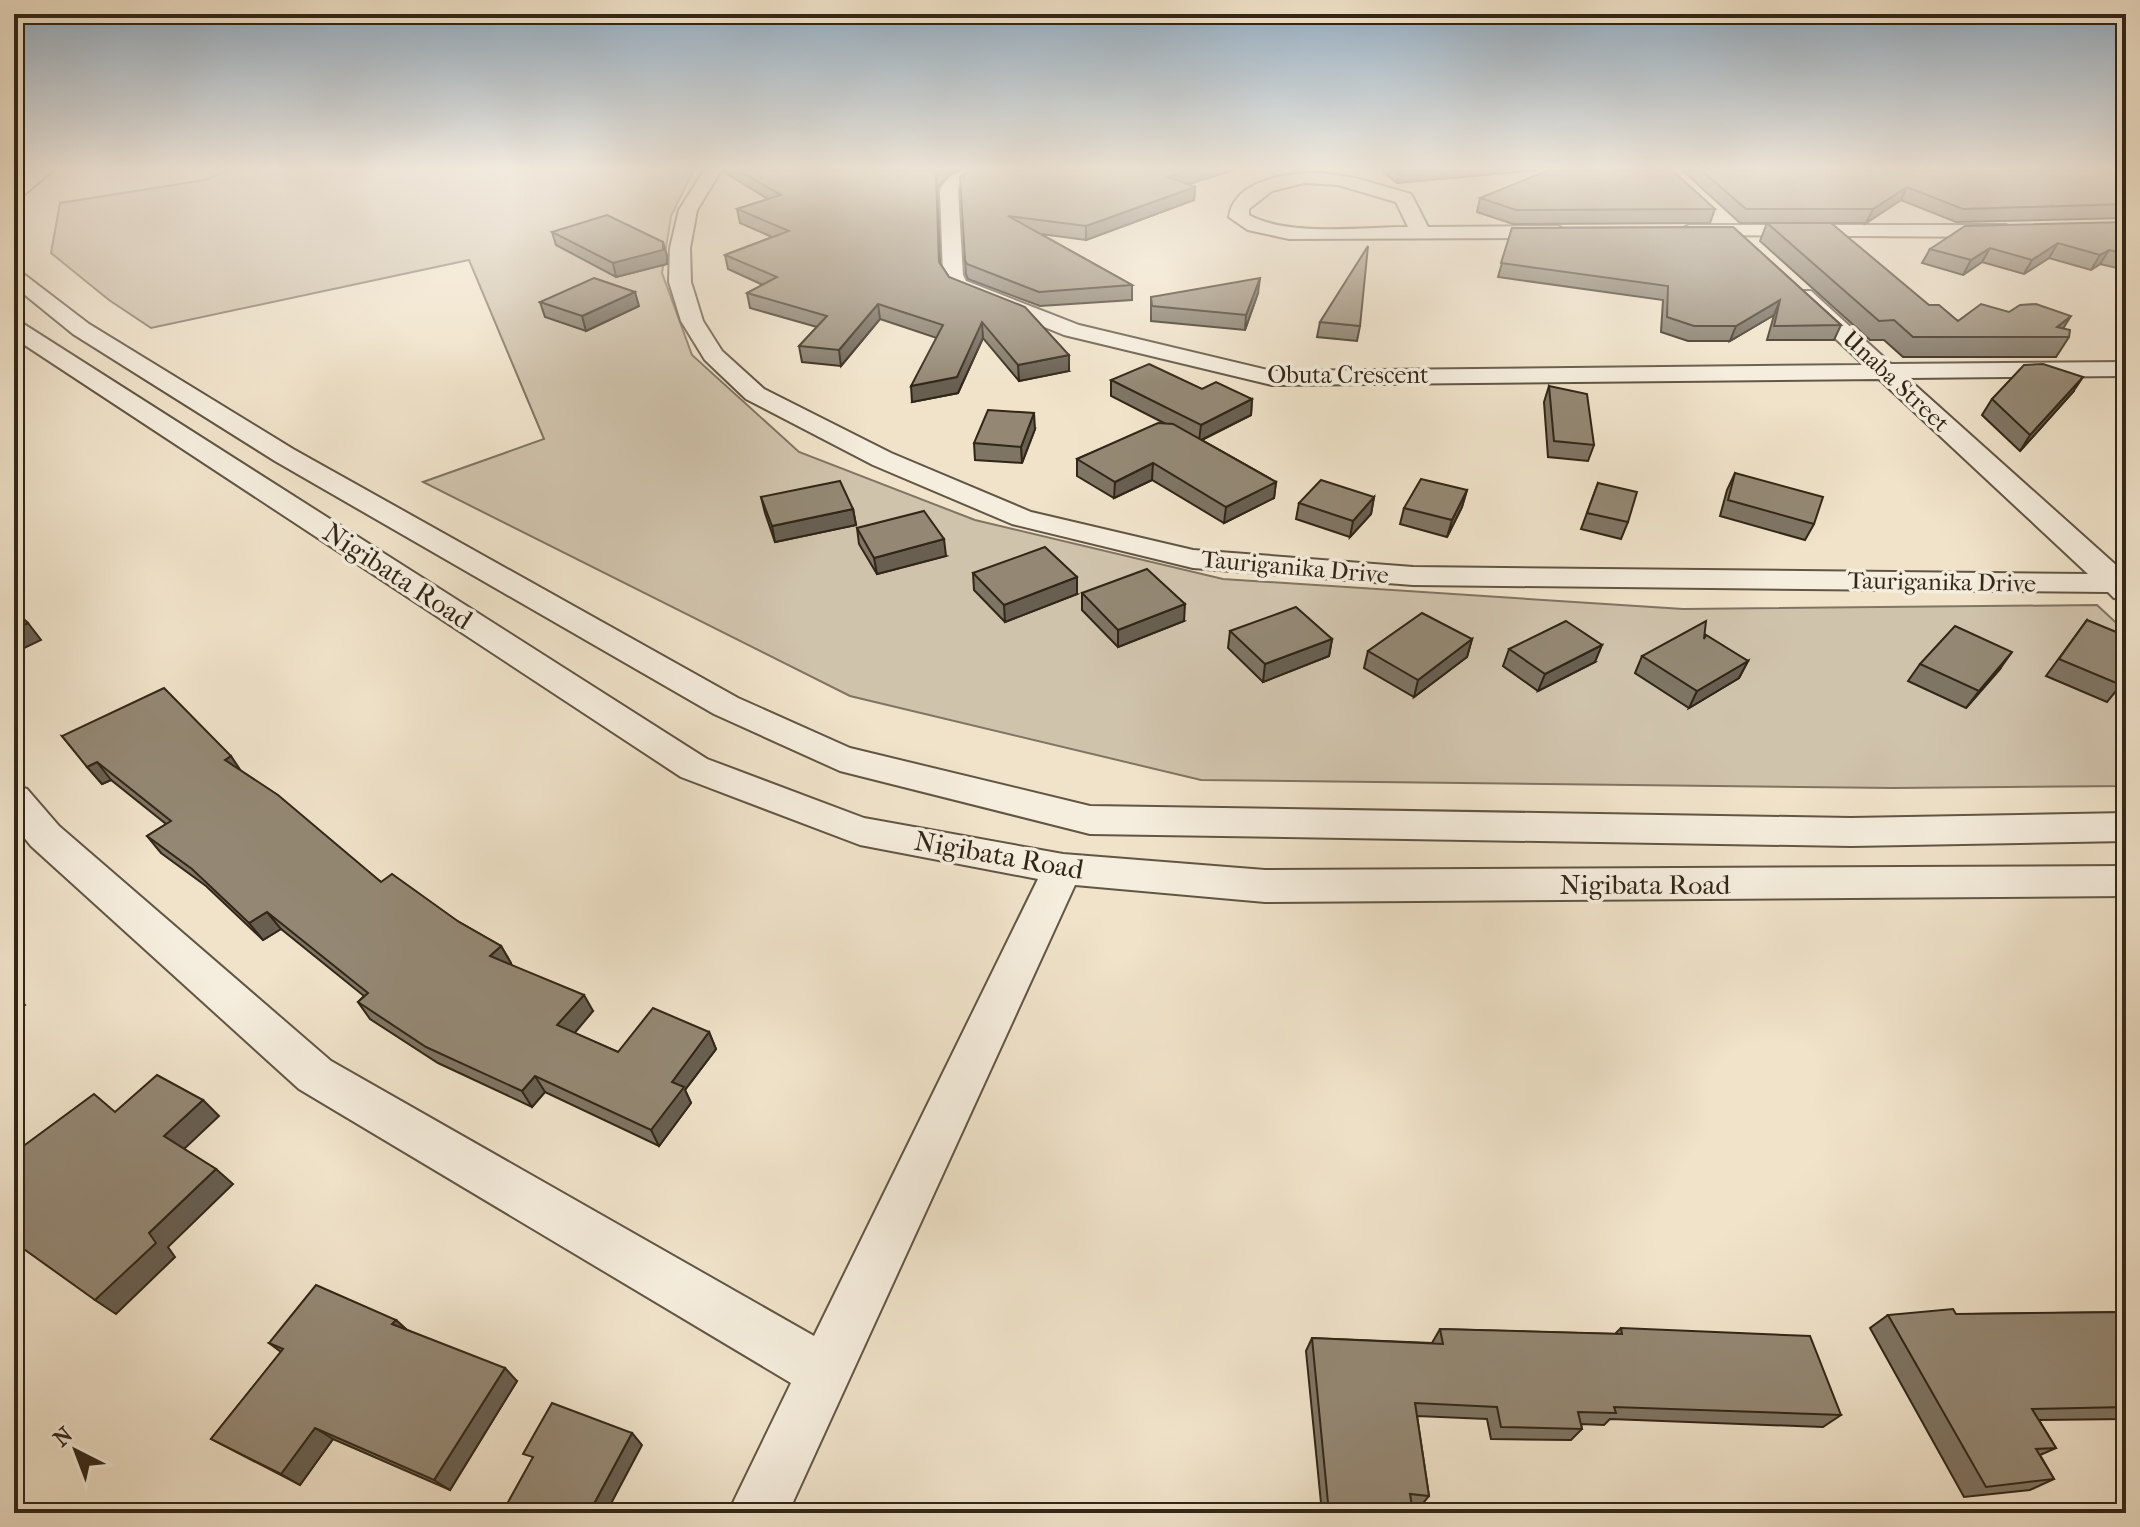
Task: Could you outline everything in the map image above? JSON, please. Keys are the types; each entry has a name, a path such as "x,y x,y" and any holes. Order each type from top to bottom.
{"street":[{"name":"Tauriganika Drive","path":"682,240 680,282 692,321 713,355 755,394 882,459 1022,518 1193,559 1413,576 2123,586"},
{"name":"Obuta Crescent","path":"951,240 953,275 958,285 1072,330 1272,378 1884,370"},
{"path":"1744,240 1757,252"},
{"name":"Nigibata Road","path":"14,276 81,329 284,455 726,706 840,758 1090,820 1851,832 2126,827"},
{"name":"Unaba Street","path":"1791,284 2123,586"},
{"name":"Nigibata Road","path":"14,328 694,768 860,831 1063,869 1265,886 2126,881"},
{"path":"1884,370 2126,369"},
{"path":"14,799 45,836 315,1075 826,1373"},
{"path":"758,1513 1063,869"}],"shaded area":[{"path":"53,240 667,240 662,273 692,355 799,452 975,520 1223,579 1683,609 2097,605 2126,632 2126,786 1893,788 1201,780 850,696 423,482 544,439 469,260 151,328 109,300 51,253"}],"building":[{"path":"568,240 663,242 663,250 613,263"},
{"path":"764,240 938,240 939,262 949,277 1025,307 1069,355 1018,365 982,322 957,377 911,386 943,325 878,304 839,350 799,346 827,316 747,293 777,277 725,255"},
{"path":"964,240 1052,240 1132,285 1039,292 967,264"},
{"path":"1508,240 1748,240 1841,325 1774,326 1780,300 1736,326 1694,326 1667,317 1668,286 1501,263"},
{"path":"1787,240 1852,240 1929,305 1939,305 1958,321 1981,304 2009,312 2020,305 2036,304 2071,316 2057,327 2070,330 2069,337 1913,337 1894,320 1879,321"},
{"path":"1943,240 2126,240 2126,254 2109,250 2100,255 2058,243 2032,260 1990,248 1971,260 1930,249"},
{"path":"1368,246 1360,326 1320,322"},
{"path":"594,278 635,292 582,316 540,302"},
{"path":"1260,278 1246,315 1152,306 1151,297"},
{"path":"1149,364 1202,389 1216,382 1252,399 1201,425 1111,380"},
{"path":"2043,364 2083,377 2030,435 1992,399 2024,365"},
{"path":"1549,386 1587,394 1594,445 1554,441"},
{"path":"988,410 1034,413 1021,447 974,443"},
{"path":"1158,423 1173,424 1276,482 1226,507 1153,463 1115,482 1077,459"},
{"path":"1735,473 1823,497 1814,524 1728,500"},
{"path":"1421,479 1467,490 1452,520 1404,508"},
{"path":"1321,480 1374,497 1353,521 1299,503"},
{"path":"840,481 853,509 772,526 761,497"},
{"path":"1598,483 1637,492 1628,522 1587,513"},
{"path":"924,511 944,539 874,558 857,528"},
{"path":"1045,547 1077,577 1004,605 973,573"},
{"path":"1147,569 1185,604 1118,630 1082,593"},
{"path":"1296,607 1332,639 1265,664 1230,631"},
{"path":"14,610 28,623 14,629"},
{"path":"1422,613 1472,639 1418,680 1368,651"},
{"path":"2087,620 2126,636 2126,678 2121,685 2059,659"},
{"path":"1566,621 1602,645 1545,674 1509,649"},
{"path":"1706,621 1704,639 1706,635 1748,661 1697,691 1642,656"},
{"path":"1955,626 2012,652 1979,691 1920,664"},
{"path":"164,688 231,756 225,760 278,795 381,882 392,874 459,922 501,946 490,956 584,995 557,1025 618,1052 653,1008 709,1032 672,1082 684,1087 651,1130 535,1076 522,1091 426,1047 358,1002 368,993 267,912 249,923 192,869 147,836 171,821 97,762 87,767 62,736"},
{"path":"157,1075 203,1100 164,1136 216,1169 149,1233 156,1243 95,1300 14,1242 14,1153 94,1094 115,1112"},
{"path":"316,1285 396,1320 392,1324 505,1368 434,1480 315,1428 281,1474 211,1439 283,1349 269,1343"},
{"path":"1953,1309 1956,1314 2126,1312 2126,1407 2032,1409 2056,1448 2036,1449 2054,1479 1986,1487 1888,1315"},
{"path":"1621,1328 1810,1336 1841,1415 1614,1407 1616,1413 1578,1412 1582,1429 1501,1427 1497,1407 1415,1403 1429,1496 1410,1494 1413,1513 1329,1513 1312,1338 1443,1344 1440,1329 1622,1334"},
{"path":"552,1403 632,1433 589,1513 502,1513 533,1457 523,1454"}]}
